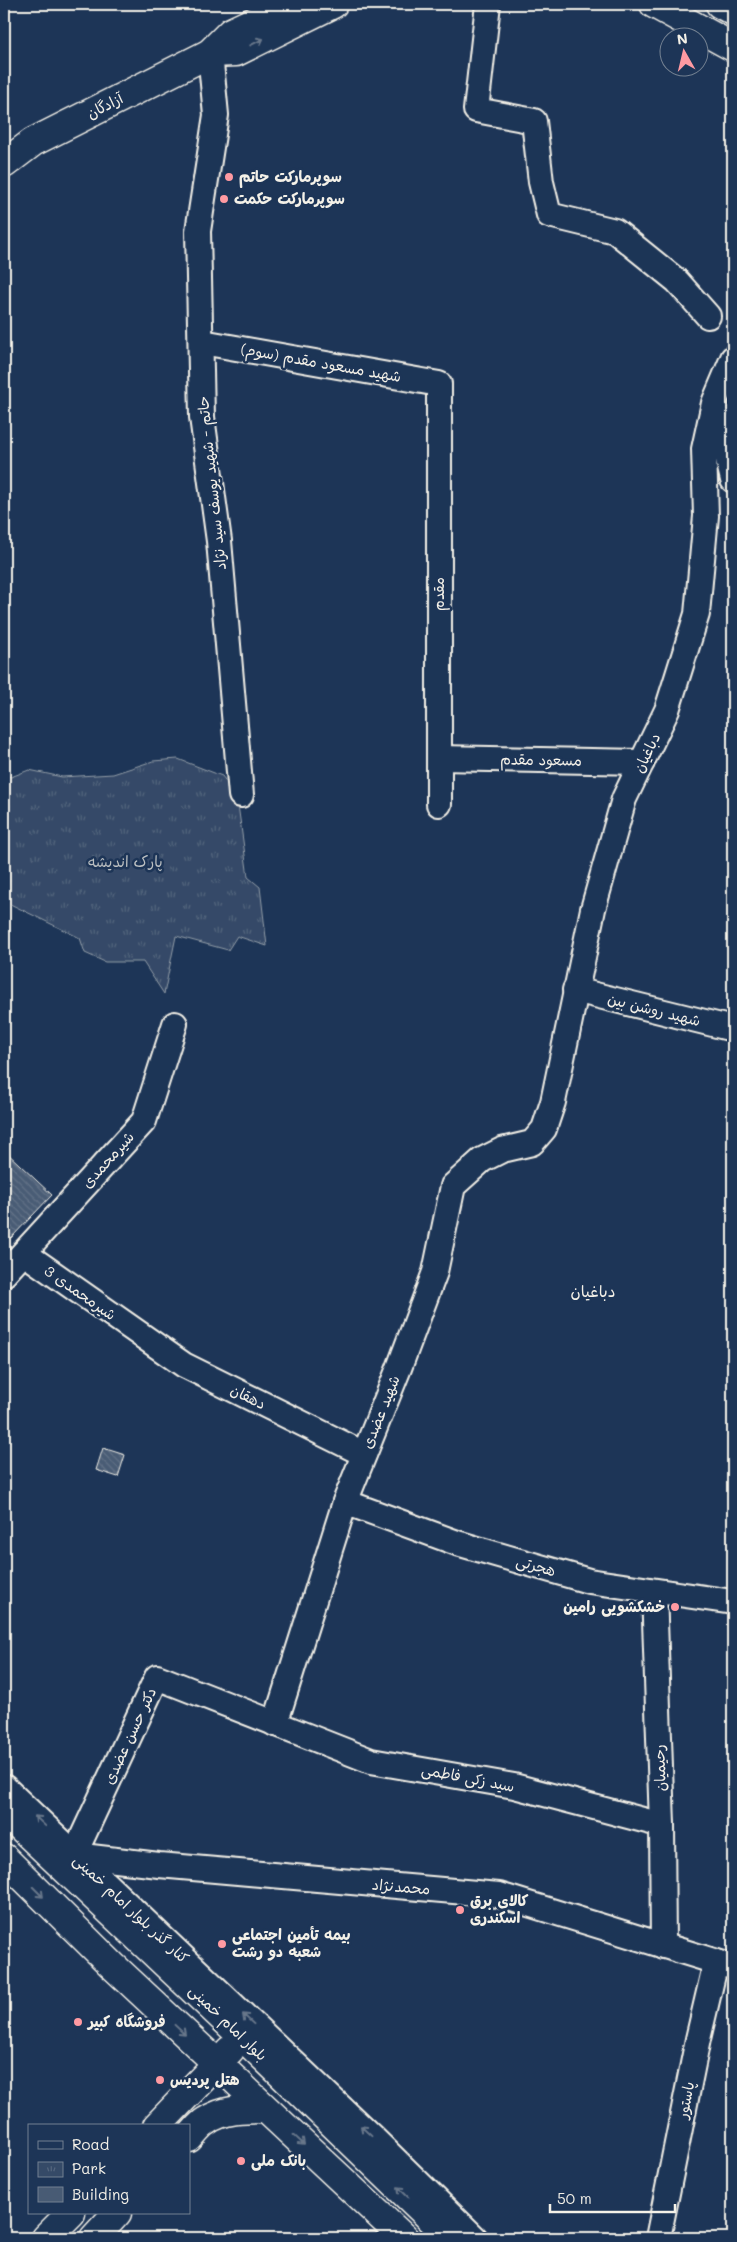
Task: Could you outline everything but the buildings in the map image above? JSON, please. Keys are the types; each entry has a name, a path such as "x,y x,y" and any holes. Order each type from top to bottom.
{"main road":[{"name":"آزادگان","path":"4,164 33,142 210,53 231,32 292,4"},
{"name":"آزادگان","path":"210,53 236,52 333,4"},
{"path":"654,4 733,46"},
{"path":"720,4 733,11"},
{"name":"بلوار امام خمینی","path":"4,1811 69,1861 243,2037 451,2238"},
{"path":"4,1858 112,1966 404,2238"},
{"path":"160,2124 243,2037"},
{"path":"182,2101 198,2103 204,2111 197,2129"},
{"path":"197,2129 223,2113 242,2109 265,2109"},
{"path":"46,2238 70,2214"},
{"path":"94,2238 116,2214"}],"street":[{"path":"488,4 476,110 534,121 542,182 550,215 615,231 677,280 708,316"},
{"name":"حاتم - شهید یوسف سید نژاد","path":"210,53 216,115 198,231 202,342 202,417 219,541 241,795"},
{"name":"شهید مسعود مقدم (سوم)","path":"202,342 440,384"},
{"name":"دباغیان","path":"532,1143 544,1129 552,1102 593,909 624,800 667,710 697,614 706,516 704,449 714,403 733,358"},
{"name":"مقدم","path":"439,804 440,384"},
{"path":"714,403 733,480"},
{"name":"مسعود مقدم","path":"439,758 642,762"},
{"name":"شهید روشن بین","path":"575,990 733,1029"},
{"name":"شیرمحمدی","path":"4,1274 144,1120 175,1024"},
{"name":"شهید عضدی","path":"275,1724 345,1502 435,1272 453,1186 482,1160 502,1150 532,1143"},
{"name":"شیرمحمدی 3","path":"24,1253 137,1332"},
{"name":"دهقان","path":"137,1332 184,1366 364,1454"},
{"name":"هجرتی","path":"345,1502 457,1543 589,1581 733,1602"},
{"name":"رحیمیان","path":"654,1591 662,1825 663,1946"},
{"name":"دکتر حسن عضدی","path":"69,1861 157,1677 275,1724"},
{"name":"سید زکی فاطمی","path":"275,1724 371,1760 514,1786 662,1825"},
{"name":"کنار گذر بلوار امام خمینی","path":"4,1787 69,1861 372,2137 475,2238"},
{"name":"محمدنژاد","path":"69,1861 159,1865 499,1895 725,1964"},
{"name":"پاستور","path":"658,2238 698,2039 725,1964"}],"green space":[{"name":"پارک اندیشه","path":"178,759 222,776 233,791 238,805 248,877 260,887 267,946 237,936 228,950 176,936 164,994 143,962 105,962 85,953 80,938 4,901 4,775 11,777 29,770 62,777 113,774 153,761"}],"place":[{"name":"سوپرمارکت حاتم","path":"229,177"},
{"name":"سوپرمارکت حکمت","path":"224,199"},
{"name":"خشکشویی رامین","path":"675,1607"},
{"name":"کالای برق اسکندری","path":"460,1910"},
{"name":"بیمه تأمین اجتماعی شعبه دو رشت","path":"222,1944"},
{"name":"فروشگاه کبیر","path":"78,2022"},
{"name":"هتل پرديس","path":"160,2080"},
{"name":"بانک ملی","path":"241,2161"}],"district":[{"name":"دباغیان","path":"593,1291"}]}
